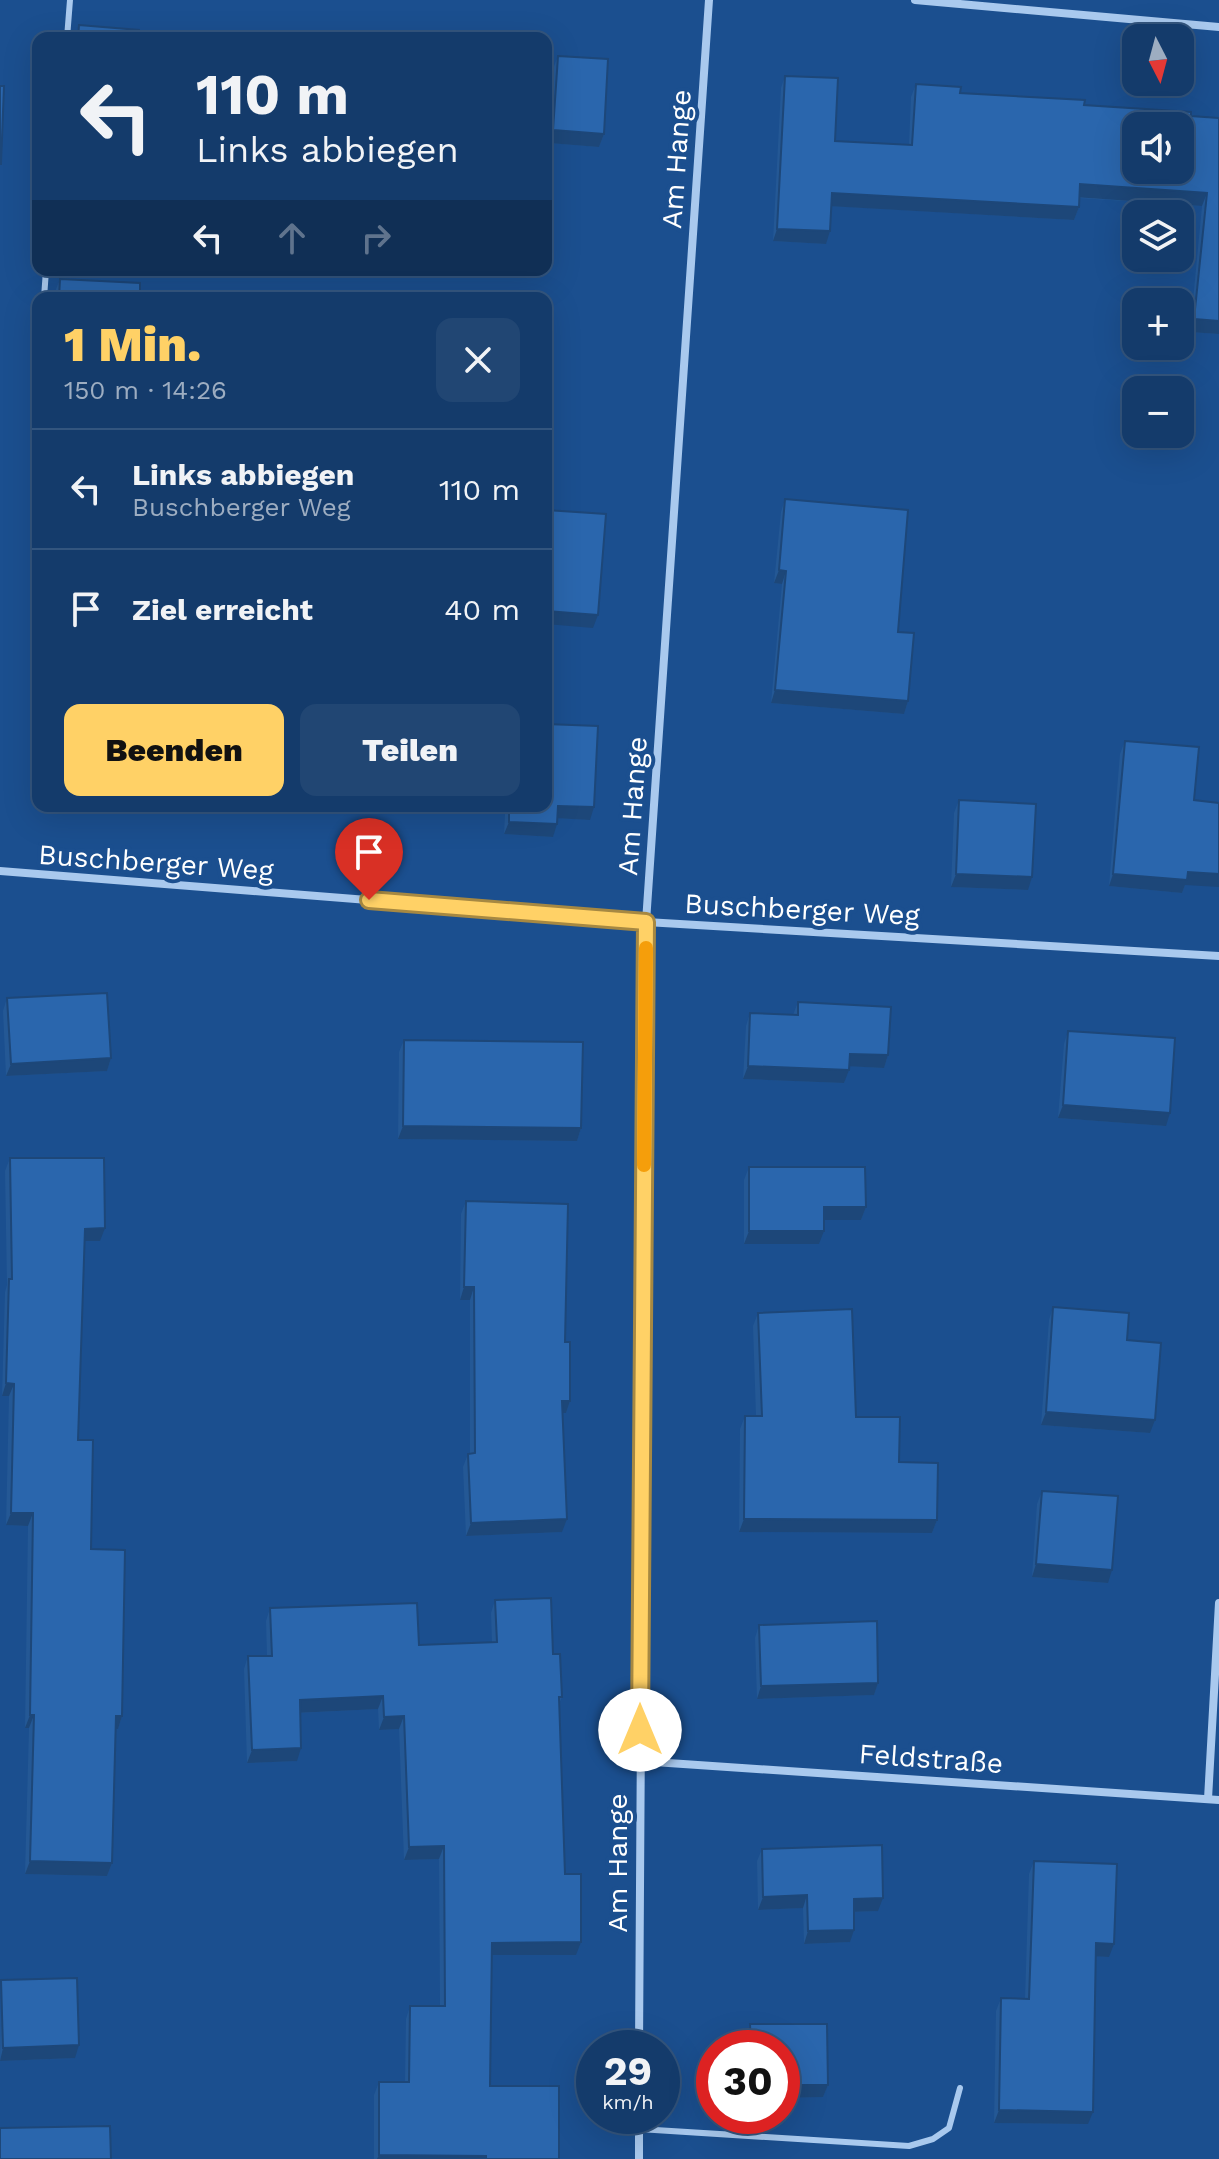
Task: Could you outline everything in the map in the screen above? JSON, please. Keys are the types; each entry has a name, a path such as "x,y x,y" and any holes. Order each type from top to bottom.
{"street":[{"name":"Am Hange","path":"639,2030 646,922 709,0"},
{"path":"915,0 1219,27"},
{"name":"Buschberger Weg","path":"0,871 646,922 1219,956"},
{"path":"1208,1799 1219,1603"},
{"name":"Feldstraße","path":"639,1761 1219,1800"},
{"path":"639,2134 639,2159"}],"lane":[{"path":"67,32 70,0"},
{"path":"680,2132 909,2146 933,2139 949,2128 960,2088"}],"building":[{"path":"79,25 139,30 139,32 78,32"},
{"path":"558,56 608,59 604,134 553,130"},
{"path":"785,76 838,78 835,141 912,145 916,84 961,87 960,93 1085,100 1084,105 1191,112 1122,112 1122,184 1194,184 1194,116 1219,118 1219,321 1194,319 1207,193 1080,184 1079,207 832,193 830,231 777,229"},
{"path":"0,86 4,86 1,164 0,164"},
{"path":"60,279 140,283 140,292 59,292"},
{"path":"785,499 908,510 898,632 914,633 908,701 775,690 786,571 779,570"},
{"path":"552,510 606,514 598,615 552,611"},
{"path":"552,724 598,726 594,807 558,806 557,824 509,822 509,812 552,812"},
{"path":"1125,741 1199,747 1194,800 1219,803 1219,874 1188,872 1187,880 1113,874"},
{"path":"959,800 1036,804 1032,877 956,874"},
{"path":"107,993 111,1058 11,1064 7,998"},
{"path":"798,1002 891,1007 888,1055 850,1054 849,1070 748,1066 750,1013 798,1015"},
{"path":"1068,1031 1175,1038 1170,1113 1063,1105"},
{"path":"404,1040 583,1042 581,1128 403,1126"},
{"path":"10,1158 104,1158 105,1228 85,1229 78,1440 93,1440 91,1549 125,1550 122,1716 116,1716 112,1863 30,1861 34,1715 30,1715 33,1513 11,1513 14,1384 6,1383 9,1279 12,1279"},
{"path":"749,1167 865,1167 866,1207 824,1207 824,1231 749,1231"},
{"path":"466,1201 568,1204 565,1342 570,1342 570,1401 562,1401 567,1519 471,1523 468,1454 475,1453 474,1287 464,1287"},
{"path":"1053,1307 1129,1313 1127,1340 1161,1343 1155,1420 1046,1412"},
{"path":"852,1309 856,1417 900,1417 899,1462 938,1463 937,1520 744,1519 745,1416 762,1416 758,1313"},
{"path":"1042,1491 1118,1496 1112,1570 1036,1564"},
{"path":"551,1598 553,1654 560,1654 565,1874 581,1874 581,1942 492,1943 490,2086 559,2086 559,2159 379,2155 379,2082 409,2082 410,2006 445,2006 444,1846 409,1847 404,1716 384,1717 383,1696 300,1700 301,1748 252,1750 248,1656 272,1656 270,1608 417,1603 419,1645 497,1642 495,1600"},
{"path":"877,1621 878,1683 761,1686 759,1625"},
{"path":"882,1845 883,1898 854,1899 854,1930 808,1931 807,1895 763,1897 762,1849"},
{"path":"1034,1861 1117,1864 1114,1944 1096,1943 1093,2112 999,2110 1001,1998 1029,1999"},
{"path":"77,1978 79,2045 3,2048 1,1980"},
{"path":"750,2024 827,2024 828,2085 800,2085 800,2030 750,2030"},
{"path":"110,2126 111,2159 0,2159 0,2128"}],"slow traffic":[{"path":"644,1165 646,948"}],"route":[{"path":"369,900 646,922 640,1730"}]}
